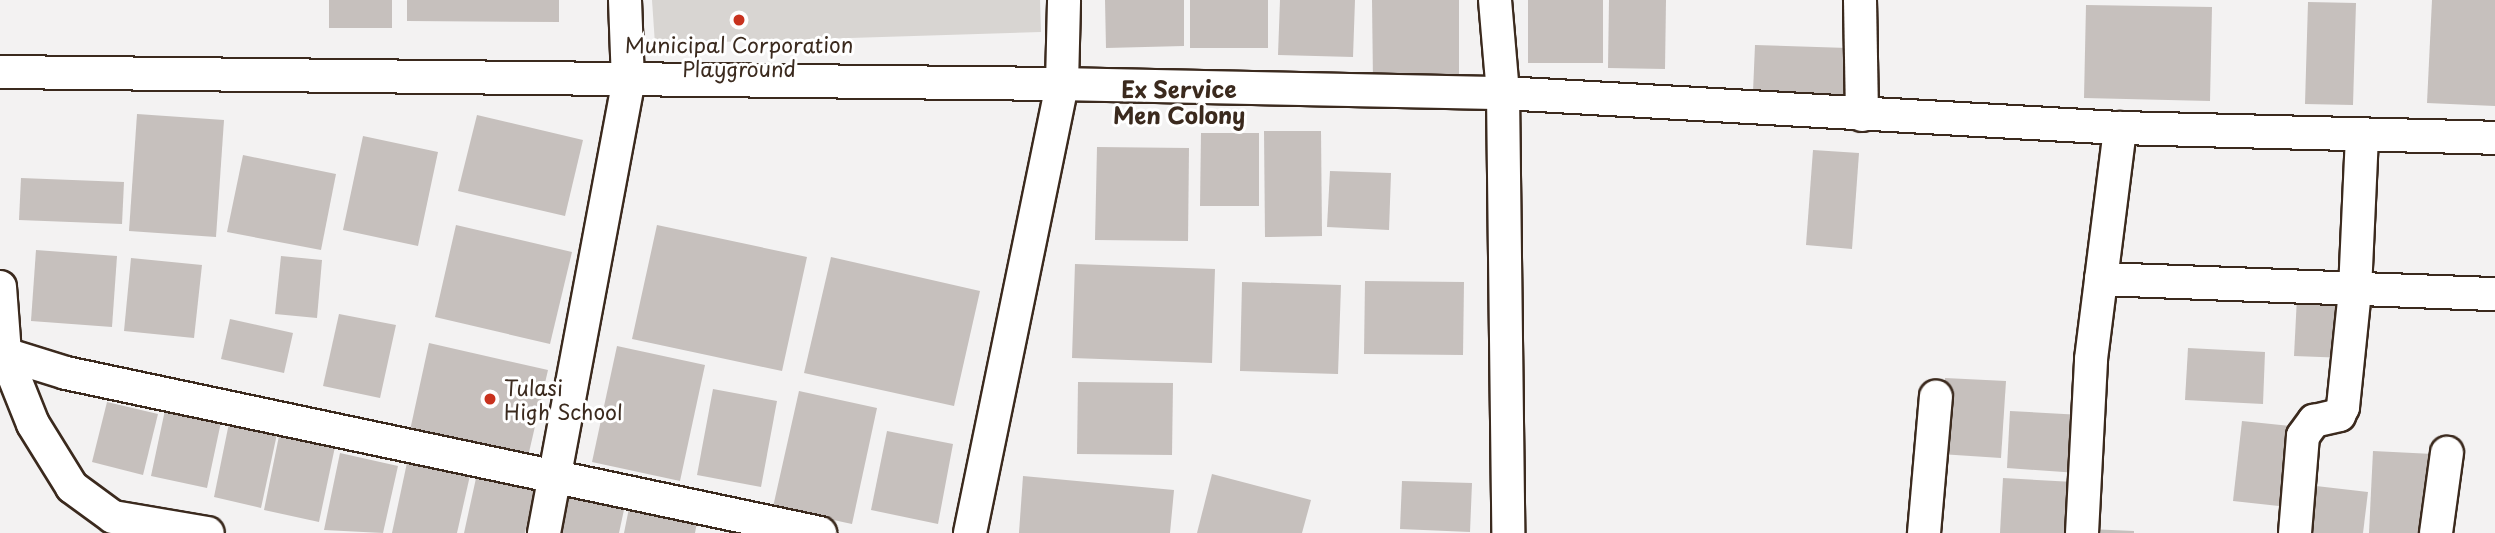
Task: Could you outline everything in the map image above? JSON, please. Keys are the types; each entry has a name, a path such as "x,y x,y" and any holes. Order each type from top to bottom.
{"street":[{"path":"544,533 557,476 628,82 625,0"},
{"path":"970,533 1062,83 1065,0"},
{"path":"1495,0 1503,93 1508,533"},
{"path":"1860,0 1862,115"},
{"path":"0,72 628,82 1062,83 1503,93 2120,128 2495,138"},
{"path":"2082,533 2091,359 2120,128"},
{"path":"2295,533 2303,436 2314,421 2339,415 2343,407 2355,290 2362,134"},
{"path":"2101,279 2495,293"},
{"path":"0,288 5,355 33,424 72,487 113,517 208,533"},
{"path":"5,355 66,373 820,533"},
{"path":"1924,533 1936,397"},
{"path":"2436,533 2447,453"}],"shaded area":[{"path":"652,0 1040,0 1041,32 655,44"}],"building":[{"path":"329,0 392,0 392,28 329,28"},
{"path":"407,0 559,0 559,22 407,21"},
{"path":"1105,0 1184,0 1184,46 1106,48"},
{"path":"1190,0 1268,0 1268,48 1190,48"},
{"path":"1280,0 1355,0 1353,57 1278,55"},
{"path":"1372,0 1459,0 1459,81 1373,82"},
{"path":"1528,0 1603,0 1603,63 1528,63"},
{"path":"1609,0 1666,0 1665,69 1608,68"},
{"path":"2432,0 2495,0 2495,106 2427,103"},
{"path":"2308,2 2356,3 2353,105 2305,104"},
{"path":"2086,5 2212,7 2210,101 2084,98"},
{"path":"1755,45 1848,48 1847,96 1753,92"},
{"path":"137,114 224,120 216,237 129,231"},
{"path":"477,115 583,140 565,216 458,191"},
{"path":"1264,131 1321,131 1322,236 1265,237"},
{"path":"1201,133 1259,133 1259,206 1200,206"},
{"path":"363,136 438,152 418,246 343,230"},
{"path":"1097,147 1189,148 1188,241 1095,240"},
{"path":"1813,150 1859,153 1852,249 1806,245"},
{"path":"243,155 336,174 321,250 227,232"},
{"path":"1330,171 1391,173 1389,230 1327,227"},
{"path":"21,178 124,182 122,224 19,220"},
{"path":"456,225 572,252 550,344 435,317"},
{"path":"657,225 807,257 782,371 632,339"},
{"path":"36,250 117,256 112,327 31,321"},
{"path":"281,256 322,260 317,318 275,314"},
{"path":"831,257 980,291 954,406 804,373"},
{"path":"131,258 202,265 194,338 124,331"},
{"path":"1075,264 1215,269 1212,363 1072,358"},
{"path":"1365,281 1464,282 1463,355 1364,354"},
{"path":"1242,282 1341,285 1338,374 1240,371"},
{"path":"2297,297 2348,299 2347,358 2294,356"},
{"path":"339,314 396,325 380,398 323,386"},
{"path":"230,319 293,333 284,373 221,359"},
{"path":"429,343 548,370 527,461 409,435"},
{"path":"617,346 705,365 680,481 592,462"},
{"path":"2188,348 2265,352 2263,404 2185,400"},
{"path":"1945,378 2006,381 2001,458 1940,454"},
{"path":"1078,382 1173,383 1172,455 1077,454"},
{"path":"713,389 777,401 761,487 697,475"},
{"path":"799,391 877,408 852,524 773,507"},
{"path":"107,402 158,414 143,475 92,462"},
{"path":"165,410 221,422 207,488 151,476"},
{"path":"2010,411 2082,415 2078,473 2007,468"},
{"path":"2242,421 2299,427 2289,507 2233,501"},
{"path":"229,423 277,434 261,508 214,497"},
{"path":"280,431 336,442 319,522 264,510"},
{"path":"887,431 953,444 938,524 871,510"},
{"path":"2373,451 2433,454 2429,533 2369,533"},
{"path":"340,453 398,466 383,533 324,530"},
{"path":"408,458 471,471 457,533 392,533"},
{"path":"478,469 536,481 525,533 464,533"},
{"path":"1212,474 1311,500 1302,533 1197,533"},
{"path":"1023,476 1174,490 1170,533 1019,533"},
{"path":"2003,478 2074,482 2071,533 2000,533"},
{"path":"1402,481 1472,483 1470,532 1400,529"},
{"path":"2316,486 2368,492 2363,533 2310,533"},
{"path":"562,492 625,505 619,533 554,533"},
{"path":"629,508 697,522 695,533 624,533"},
{"path":"2089,529 2134,531 2134,533 2089,533"}],"place":[{"name":"Municipal Corporation Playground","path":"739,20"},
{"name":"Tulasi High School","path":"490,399"}],"district":[{"name":"Ex Service Men Colony","path":"1179,102"}]}
